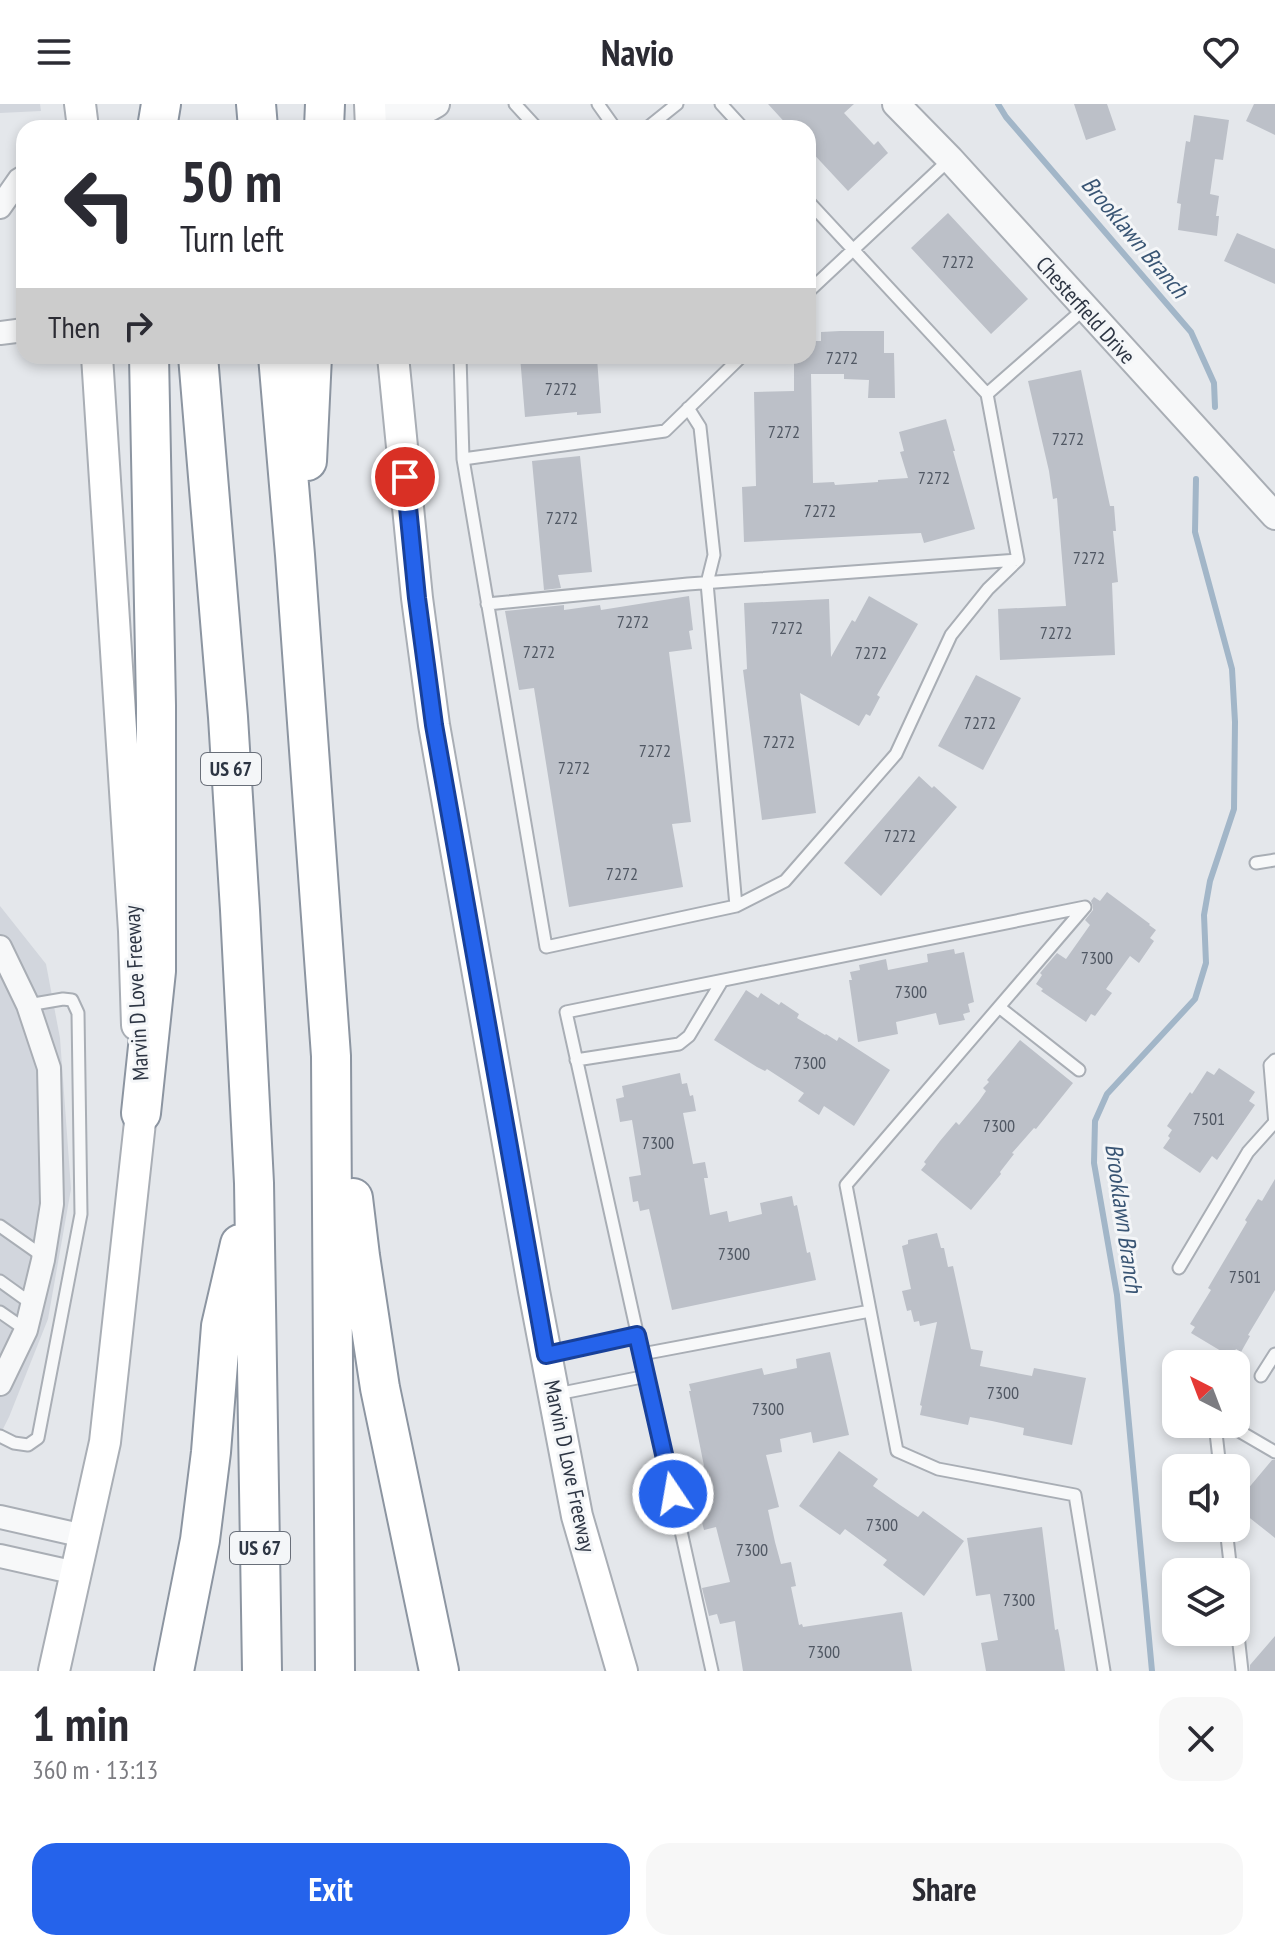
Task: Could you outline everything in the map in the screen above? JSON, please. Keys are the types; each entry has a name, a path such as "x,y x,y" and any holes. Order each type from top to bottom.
{"highway":[{"path":"141,1113 156,971 156,705 149,364"},
{"name":"US 67","path":"199,364 229,732 254,1183 262,1671"},
{"path":"279,364 331,1056 335,1671"},
{"path":"295,555 306,485 312,364"},
{"path":"331,1056 345,1090 360,1256 380,1388 439,1671"},
{"path":"174,1671 200,1540 221,1326 254,1183"},
{"path":"335,1625 342,1671"}],"main road":[{"name":"Marvin D Love Freeway","path":"54,1671 105,1442 141,1113 134,931 98,364"},
{"name":"Marvin D Love Freeway","path":"394,364 417,598 434,725 577,1516 622,1671"}],"street":[{"path":"370,116 429,108 436,104"},
{"name":"Chesterfield Drive","path":"896,104 950,159 1275,516"},
{"path":"0,207 16,184"},
{"path":"0,947 28,1005 49,1068 52,1204 44,1257 26,1330 0,1384"},
{"path":"0,1517 84,1536"},
{"path":"0,1556 76,1573"}],"lane":[{"path":"515,104 530,120"},
{"path":"657,120 677,104"},
{"path":"721,104 736,120"},
{"path":"816,284 950,159"},
{"path":"816,210 987,394 1018,560"},
{"path":"987,394 1085,308"},
{"path":"460,364 463,459 546,947 736,906 785,881 896,754 951,635 988,589 1018,560"},
{"path":"463,459 665,431 734,364"},
{"path":"688,408 700,427 714,555 707,583 736,906"},
{"path":"487,604 707,583 1018,560"},
{"path":"1256,863 1275,860"},
{"path":"712,1671 566,1012 1085,907 846,1185 897,1451 938,1469 1075,1495 1104,1671"},
{"path":"576,1060 679,1044 689,1036 722,981"},
{"path":"0,1436 28,1445 38,1438 81,1214 78,1013 72,1000 28,1005"},
{"path":"999,1007 1079,1070"},
{"path":"1179,1268 1248,1152 1274,1124 1270,1065 1275,1060"},
{"path":"0,1226 44,1257"},
{"path":"0,1281 33,1304"},
{"path":"642,1354 870,1311"},
{"path":"0,1312 26,1330"},
{"path":"546,1355 637,1335"},
{"path":"1261,1376 1275,1354"},
{"path":"554,1395 647,1376"},
{"path":"1250,1437 1275,1452"},
{"path":"1239,1646 1242,1671"}],"shaded area":[{"path":"0,104 40,104 41,111 0,113"},
{"path":"0,906 46,964 60,1038 71,1189 48,1319 0,1435"}],"building":[{"path":"768,104 854,104 844,113 874,145 878,141 888,153 848,191 816,157 816,120 783,120"},
{"path":"1074,104 1107,104 1116,130 1086,140"},
{"path":"1254,104 1275,104 1275,135 1246,121"},
{"path":"1194,115 1229,120 1223,160 1215,159 1210,194 1219,196 1217,236 1178,230 1181,204 1177,203 1186,141 1190,142"},
{"path":"948,213 1028,299 991,334 911,248"},
{"path":"1237,233 1275,249 1275,284 1224,261"},
{"path":"884,331 884,353 894,353 895,398 868,398 869,380 844,379 844,374 811,374 813,483 834,482 835,485 908,478 900,452 904,451 899,432 946,419 975,529 924,543 921,533 744,542 742,487 756,486 754,392 794,391 794,364 816,364 816,341 821,341 821,332"},
{"path":"521,364 597,364 601,413 525,417"},
{"path":"1081,370 1110,506 1114,506 1118,582 1112,583 1115,655 1000,660 998,609 1066,606 1057,498 1053,499 1028,381"},
{"path":"580,456 592,572 558,575 561,588 544,590 532,461"},
{"path":"689,596 692,649 669,652 691,822 672,824 683,887 569,907 534,688 519,690 505,611 564,605 564,610 600,605 601,610"},
{"path":"869,596 918,624 877,695 880,697 870,716 866,714 859,726 800,693 816,813 762,820 743,670 747,669 744,603 829,599 831,657"},
{"path":"976,675 1021,698 983,770 938,746"},
{"path":"919,776 957,807 881,896 844,863"},
{"path":"1107,892 1156,930 1150,938 1154,941 1139,963 1130,956 1106,989 1112,993 1095,1016 1091,1014 1086,1022 1041,991 1043,989 1036,984 1042,975 1040,973 1057,953 1066,959 1090,925 1085,920 1093,910 1091,901 1094,897 1100,901"},
{"path":"954,949 955,954 964,952 974,1002 968,1004 970,1012 963,1014 965,1020 939,1025 936,1013 896,1022 898,1034 858,1042 850,972 860,970 859,965 886,959 888,970 928,962 927,954"},
{"path":"746,990 758,998 761,993 779,1005 781,1002 799,1014 797,1018 837,1041 839,1037 890,1070 854,1126 824,1106 819,1115 798,1101 804,1093 714,1040"},
{"path":"1020,1040 1073,1083 1012,1153 1001,1174 971,1210 921,1170 940,1141 956,1122 959,1125 979,1101 986,1091 983,1088 989,1082 987,1080"},
{"path":"1219,1068 1255,1092 1249,1101 1255,1105 1217,1160 1212,1156 1200,1173 1163,1148 1172,1130 1167,1126 1190,1092 1192,1094 1207,1071 1214,1075"},
{"path":"680,1073 682,1084 687,1083 690,1096 693,1095 696,1111 683,1113 693,1164 705,1162 708,1178 704,1178 710,1215 727,1211 729,1222 762,1214 760,1203 792,1196 816,1280 672,1310 649,1209 640,1211 638,1201 633,1202 629,1177 641,1175 632,1120 620,1122 616,1099 624,1097 622,1086"},
{"path":"1275,1179 1275,1290 1242,1350 1219,1350 1191,1333 1195,1327 1190,1324 1247,1222 1245,1220 1258,1199 1262,1201"},
{"path":"937,1233 948,1267 953,1266 971,1349 983,1351 980,1366 1032,1376 1034,1368 1086,1378 1072,1445 1023,1435 1024,1428 992,1421 970,1417 968,1425 920,1415 937,1322 920,1326 919,1321 914,1322 911,1310 907,1311 902,1291 911,1289 902,1246 908,1244 908,1240"},
{"path":"830,1352 849,1435 813,1443 811,1432 780,1439 782,1452 766,1455 779,1507 768,1510 775,1542 781,1564 791,1562 796,1586 791,1587 799,1625 803,1627 902,1612 912,1671 743,1671 735,1621 720,1624 717,1614 709,1616 702,1588 730,1582 716,1527 704,1530 697,1502 705,1501 702,1488 708,1486 689,1384 762,1368 764,1375 797,1368 796,1359"},
{"path":"839,1451 878,1479 873,1486 918,1517 923,1511 964,1541 924,1596 883,1565 887,1560 845,1529 840,1535 799,1506"},
{"path":"1275,1460 1275,1538 1250,1518 1250,1486"},
{"path":"1042,1527 1055,1630 1058,1629 1065,1671 986,1671 981,1643 998,1640 990,1594 976,1596 967,1538"},
{"path":"1275,1636 1275,1671 1250,1671 1250,1665"}],"waterway":[{"name":"Brooklawn Branch","path":"998,104 1191,332 1214,383 1215,407"},
{"name":"Brooklawn Branch","path":"1152,1671 1117,1295 1094,1163 1095,1121 1107,1094 1195,999 1206,963 1204,915 1210,881 1234,809 1232,669 1195,532 1196,479"}],"route":[{"path":"405,477 434,725 546,1355 637,1335 673,1494"}]}
